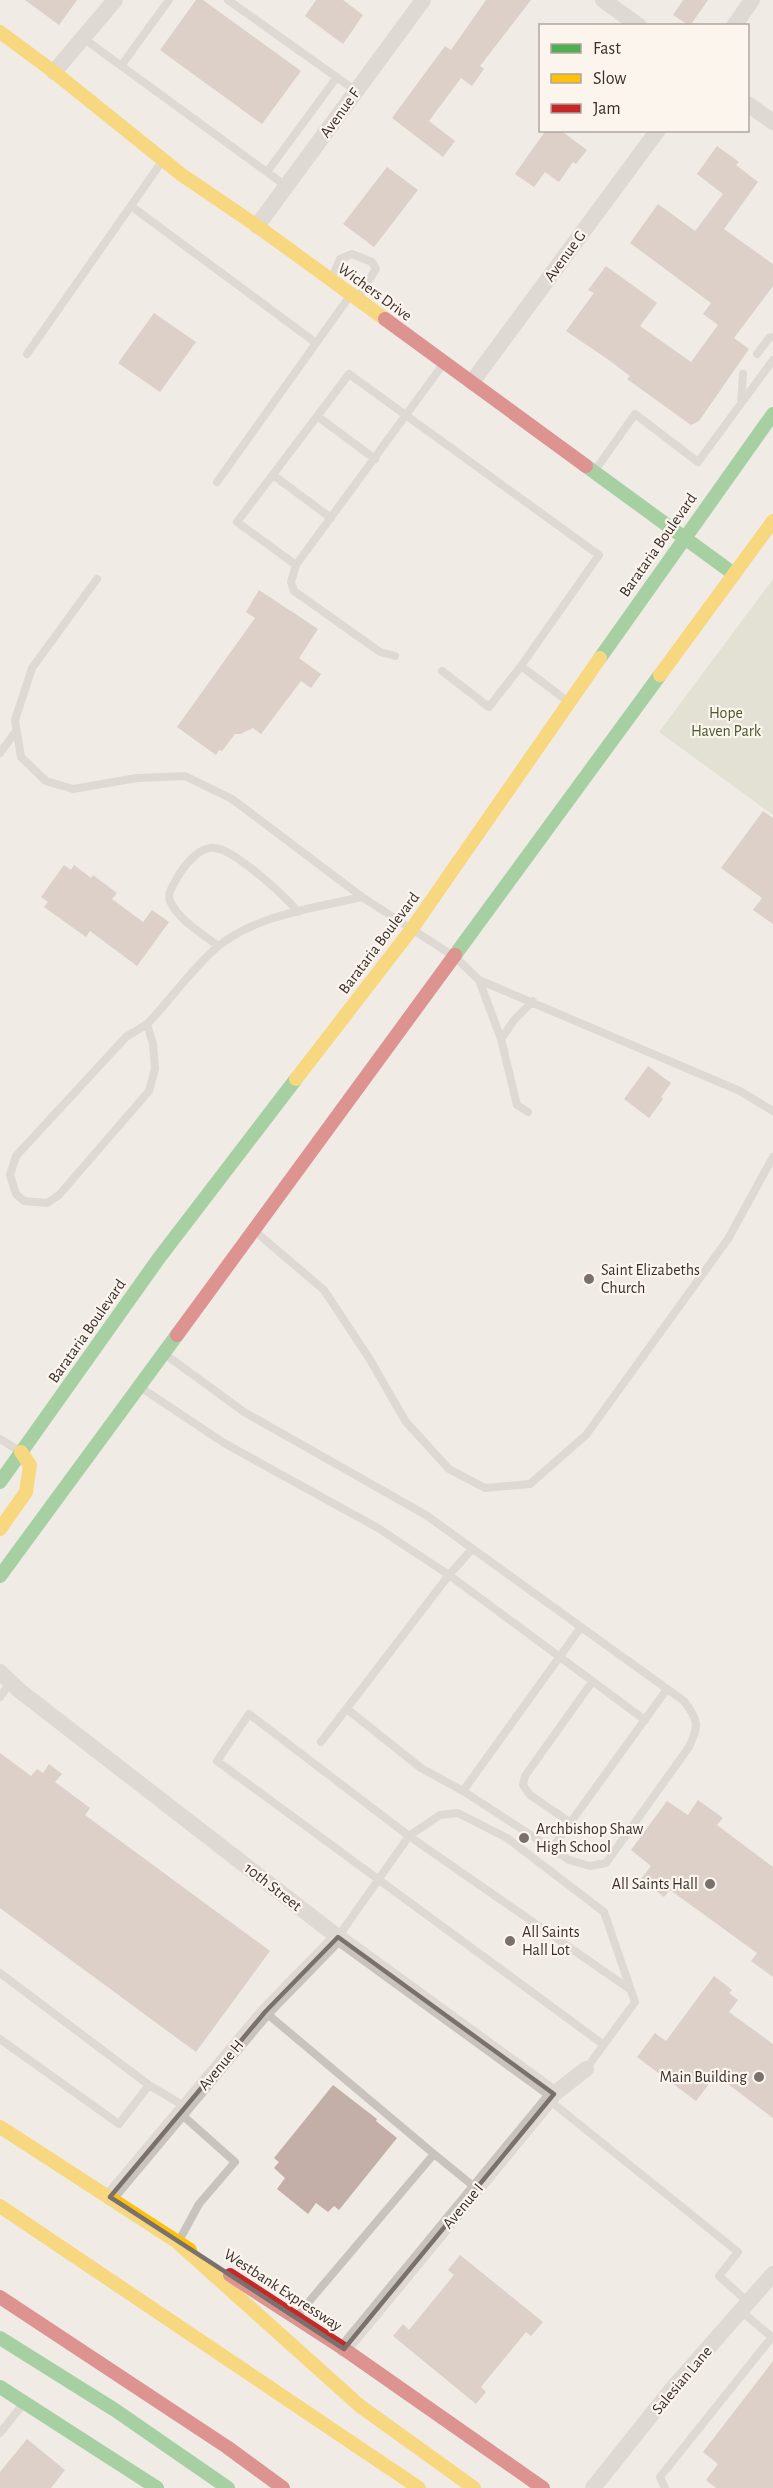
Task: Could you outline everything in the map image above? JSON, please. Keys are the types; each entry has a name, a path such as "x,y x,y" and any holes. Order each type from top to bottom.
{"main road":[{"name":"Wichers Drive","path":"0,32 54,72 182,175 472,382 734,574"},
{"name":"Barataria Boulevard","path":"0,1482 159,1258 411,930 683,537 773,414"},
{"path":"0,1576 773,521"},
{"path":"0,1529 26,1492 30,1465 21,1452"},
{"name":"Westbank Expressway","path":"0,2127 296,2317 543,2488"},
{"path":"0,2206 419,2488"},
{"path":"177,2242 360,2406 474,2488"},
{"path":"0,2297 227,2447 283,2488"},
{"path":"0,2338 115,2410 228,2488"},
{"path":"0,2387 157,2488"}],"street":[{"path":"54,72 115,0"},
{"name":"Avenue F","path":"256,226 423,0"},
{"path":"603,0 636,24"},
{"path":"735,24 752,0"},
{"path":"749,105 773,123"},
{"name":"Avenue G","path":"472,382 657,132"},
{"name":"10th Street","path":"5,1677 338,1937 551,2097"},
{"name":"Avenue H","path":"110,2197 264,2013 338,1937"},
{"name":"Avenue I","path":"344,2349 551,2097 586,2069"},
{"name":"Salesian Lane","path":"593,2488 672,2389 773,2274"}],"lane":[{"path":"121,66 169,0"},
{"path":"228,0 356,91"},
{"path":"83,38 286,186"},
{"path":"267,172 337,77"},
{"path":"27,354 163,160"},
{"path":"131,206 316,343"},
{"path":"217,482 316,343 376,269 372,261 352,254 340,259 330,280"},
{"path":"757,354 769,338 773,337"},
{"path":"594,472 635,414 698,462 773,360"},
{"path":"395,656 380,652 294,591 291,582 296,565 444,362"},
{"path":"296,565 237,522 349,374 598,555 521,666 489,707 442,671"},
{"path":"741,404 743,374"},
{"path":"317,416 375,459"},
{"path":"273,475 331,518"},
{"path":"97,579 32,668 15,720 21,757 46,782 74,789 137,778 185,776 232,799 362,897 455,957 479,980 533,1001 740,1091 773,1110"},
{"path":"521,666 569,702"},
{"path":"0,753 16,731"},
{"path":"218,946 186,921 171,903 169,893 181,871 200,851 215,848 234,856 285,896 297,912"},
{"path":"147,1024 153,1044 155,1068 149,1091 87,1166 59,1195 47,1203 24,1201 16,1194 10,1175 16,1156 126,1037 147,1024 190,973 218,946 249,927 297,912 362,897"},
{"path":"479,980 501,1039 518,1106 528,1112"},
{"path":"501,1039 514,1019 533,1001"},
{"path":"254,1231 324,1290 369,1358 406,1422 449,1469 485,1488 530,1484 586,1435 728,1239 773,1157"},
{"path":"164,1353 244,1412 426,1515 684,1701 695,1715 698,1727 689,1747 606,1863 590,1866 569,1860 463,1791 421,1768 346,1709"},
{"path":"140,1387 224,1443 378,1528 449,1575 645,1720"},
{"path":"0,1439 21,1452"},
{"path":"321,1742 449,1575 472,1549"},
{"path":"463,1791 581,1627"},
{"path":"0,1697 5,1677"},
{"path":"570,1823 530,1795 523,1785 525,1776 592,1682"},
{"path":"552,1848 667,1689"},
{"path":"604,2045 217,1761 249,1714 409,1836 631,1990"},
{"path":"338,1937 409,1836 440,1815 458,1813 507,1839 604,1912 631,1990 635,2002 586,2069"},
{"path":"0,1973 183,2110 235,2162 199,2204 177,2242"},
{"path":"264,2013 477,2189"},
{"path":"0,2039 118,2124 149,2085"},
{"path":"551,2097 738,2252 719,2276 772,2338 660,2477 665,2488"},
{"path":"296,2317 434,2154"},
{"path":"0,2433 24,2403"}],"highlighted area":[{"path":"338,1937 554,2094 344,2349 110,2197 265,2012"}],"green space":[{"name":"Hope Haven Park","path":"773,579 773,815 659,732"}],"building":[{"path":"25,0 77,0 59,25"},
{"path":"196,0 203,0 301,71 262,124 160,50"},
{"path":"316,0 343,0 363,15 343,44 305,16"},
{"path":"486,0 531,0 480,66 484,69 472,86 461,78 429,121 455,141 443,157 392,118 445,46 451,50"},
{"path":"683,0 708,0 691,24 687,24 673,15"},
{"path":"545,132 563,132 587,150 576,164 573,162 559,182 545,172 534,187 515,174"},
{"path":"717,146 739,162 736,165 758,182 724,229 773,264 773,286 734,338 749,349 699,421 691,425 627,379 630,376 566,331 594,293 588,290 606,266 657,303 640,326 691,362 718,325 703,314 711,303 630,243 658,204 695,231 723,194 697,174"},
{"path":"387,167 418,190 374,247 343,224"},
{"path":"154,313 196,342 160,392 118,363"},
{"path":"259,590 318,629 299,658 321,674 311,688 301,681 261,734 253,728 235,734 216,755 177,727 255,618 246,612"},
{"path":"763,811 773,818 773,924 753,910 762,898 721,868"},
{"path":"64,865 71,870 74,865 91,878 93,875 117,893 112,899 143,922 152,910 169,922 137,966 90,931 86,937 44,907 48,902 41,897"},
{"path":"648,1066 671,1083 649,1118 624,1099"},
{"path":"0,1753 31,1776 37,1769 43,1773 49,1764 62,1774 55,1782 90,1808 85,1815 270,1951 196,2052 0,1908"},
{"name":"All Saints Hall","path":"698,1800 723,1818 717,1825 773,1867 773,1977 751,1961 757,1953 670,1890 664,1897 641,1879 651,1866 631,1850 667,1801 688,1815"},
{"path":"714,1976 732,1990 729,1993 738,2000 729,2012 773,2044 773,2118 716,2075 696,2101 637,2057 655,2033 666,2041"},
{"path":"333,2085 377,2119 376,2121 397,2138 339,2210 334,2206 328,2212 316,2203 308,2214 277,2189 285,2178 274,2168 279,2162 274,2158"},
{"path":"460,2255 543,2322 531,2336 526,2332 481,2387 486,2392 476,2404 393,2336 403,2324 409,2330 454,2275 448,2270"},
{"path":"773,2361 773,2488 716,2488 706,2480 718,2464 703,2452"},
{"path":"27,2439 65,2470 51,2488 0,2488 0,2472"}],"traffic: fast":[{"path":"600,658 773,414"},
{"path":"586,466 734,574"},
{"path":"455,955 660,675"},
{"path":"0,1482 159,1258 296,1079"},
{"path":"0,1576 177,1335"},
{"path":"0,2338 115,2410 228,2488"},
{"path":"0,2387 157,2488"}],"traffic: slow":[{"path":"0,32 54,72 182,175 385,319"},
{"path":"660,675 773,521"},
{"path":"296,1079 411,930 600,658"},
{"path":"0,1529 26,1492 30,1465 21,1452"},
{"path":"0,2127 190,2250"},
{"path":"0,2206 419,2488"},
{"path":"177,2242 360,2406 474,2488"}],"traffic: jam":[{"path":"385,319 586,466"},
{"path":"177,1335 455,955"},
{"path":"230,2275 344,2349 543,2488"},
{"path":"0,2297 227,2447 283,2488"}],"place":[{"name":"Saint Elizabeths Church","path":"589,1279"},
{"name":"Archbishop Shaw High School","path":"524,1838"},
{"name":"All Saints Hall","path":"710,1884"},
{"name":"All Saints Hall Lot","path":"510,1941"},
{"name":"Main Building","path":"759,2077"}]}
